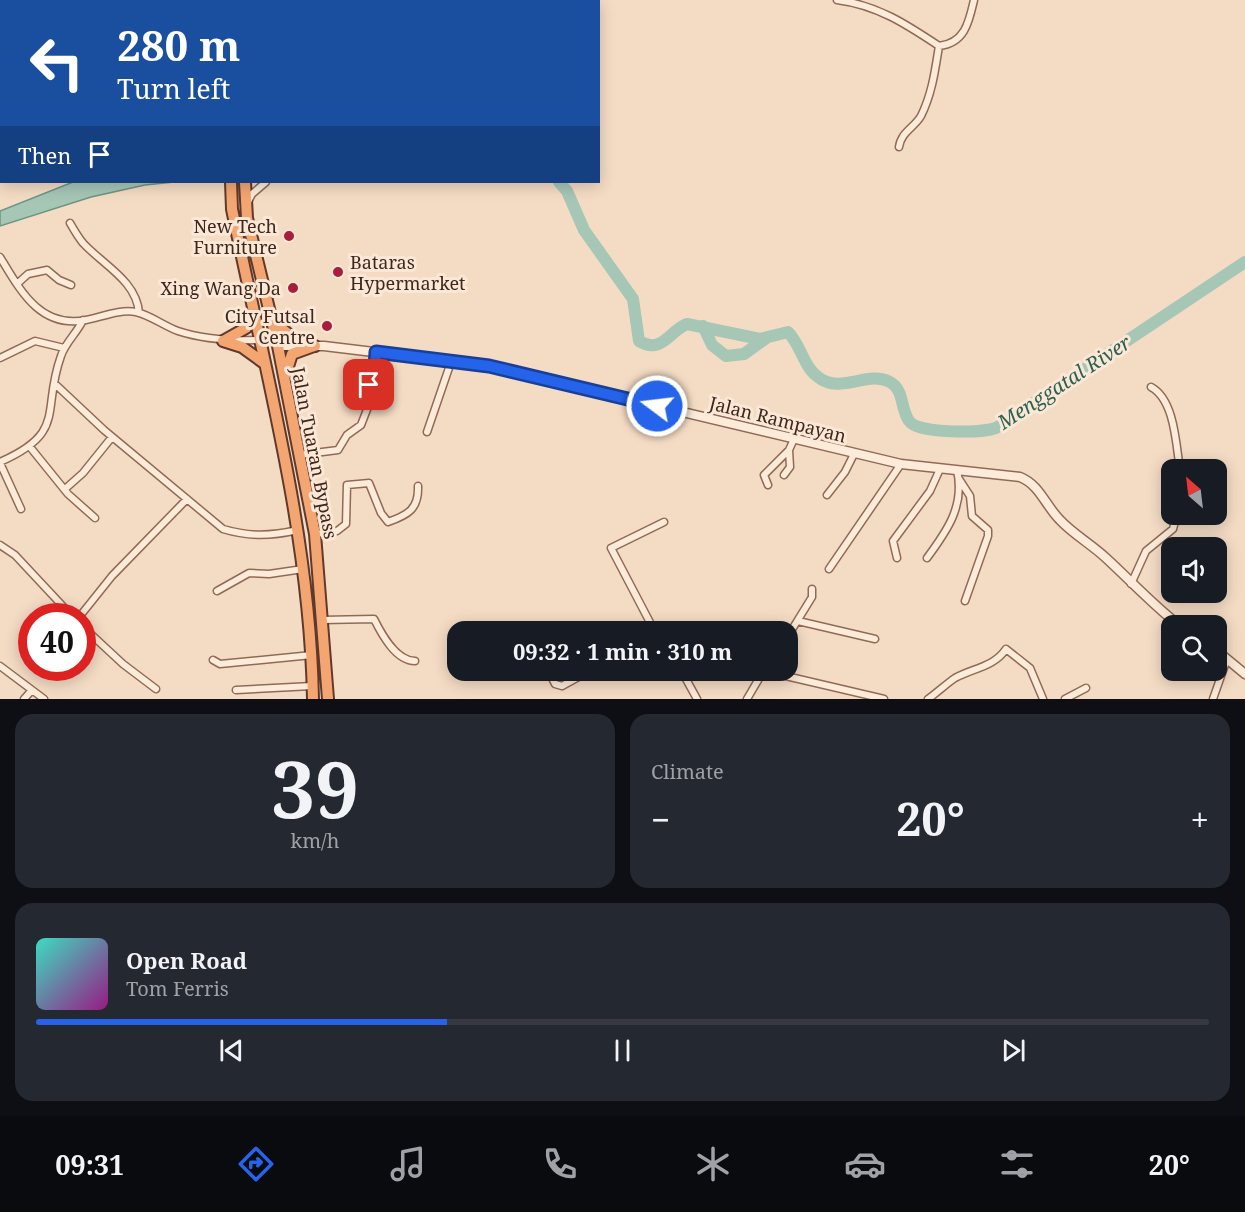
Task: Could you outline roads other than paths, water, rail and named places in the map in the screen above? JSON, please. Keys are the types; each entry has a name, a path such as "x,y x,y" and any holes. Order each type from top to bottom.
{"highway":[{"name":"Jalan Tuaran Bypass","path":"245,184 245,208 278,346 315,534 328,699"},
{"name":"Jalan Tuaran Bypass","path":"231,185 232,209 298,530 312,655 313,699"},
{"path":"224,341 246,328 254,310"},
{"path":"270,318 292,337 315,346"},
{"path":"224,341 242,347 264,363"},
{"path":"278,346 271,364 301,513 298,530"},
{"path":"284,382 292,354 315,346"}],"street":[{"path":"837,0 859,3 892,15 939,46 956,42 963,35 968,26 974,0"},
{"path":"899,147 904,134 916,124 931,95 939,46"},
{"path":"245,208 252,194 265,183"},
{"path":"70,223 82,242 112,267 137,302 139,313"},
{"path":"0,257 28,302 45,314 83,320 118,312 139,313 179,331 224,341 260,340"},
{"path":"17,284 28,274 47,270 71,285"},
{"path":"21,509 0,463 30,447 42,434 50,416 64,348 83,320"},
{"path":"0,358 34,341 64,348"},
{"name":"Jalan Rampayan","path":"278,346 315,346 376,352 532,375 854,454 958,475 998,473 1030,481 1058,519 1106,558 1165,615"},
{"path":"299,455 338,450 347,435 361,424 368,407 362,400 375,369 376,352"},
{"path":"427,432 451,362"},
{"path":"56,384 112,437 223,528 245,535 267,536 298,530"},
{"path":"1151,387 1160,392 1166,406 1178,459"},
{"path":"65,489 83,473 112,437"},
{"path":"768,484 764,475 789,450 794,440"},
{"path":"30,447 65,489 95,518"},
{"path":"784,475 791,463 789,450"},
{"path":"827,495 845,472 854,454"},
{"path":"829,569 901,464"},
{"path":"897,558 893,541 930,491 940,470"},
{"path":"927,558 955,517 958,475"},
{"path":"958,475 970,496 972,516 988,530 988,536 965,601"},
{"path":"315,534 337,531 346,524 348,485 369,483 381,513 388,522 414,510 419,500 418,486"},
{"path":"90,603 112,576 187,499"},
{"path":"649,621 611,548 664,522"},
{"path":"1131,584 1146,551 1173,529 1174,525"},
{"path":"0,545 27,568 60,603"},
{"path":"217,591 249,573 269,574 303,568"},
{"path":"812,590 812,597 798,621 875,639"},
{"path":"322,620 374,619 382,634 401,657 416,661"},
{"path":"96,640 156,689"},
{"path":"928,699 942,691 951,680 993,663 1006,650 1030,668 1043,699"},
{"path":"213,660 220,664 312,655"},
{"path":"1227,659 1245,673"},
{"path":"0,666 44,699"},
{"path":"798,679 884,699"},
{"path":"554,681 555,684 562,686 571,681"},
{"path":"687,681 697,699"},
{"path":"747,699 758,681"},
{"path":"1213,699 1219,681"},
{"path":"236,690 312,686"},
{"path":"1065,699 1086,687"},
{"path":"24,699 32,690"}],"waterway":[{"name":"Menggatal River","path":"560,183 567,191 584,230 633,299 639,341 647,345 660,343 687,324 760,339 788,332 809,367 818,377 836,384 872,379 890,382 898,390 910,422 926,429 965,431 996,428 1245,262"},
{"path":"703,326 712,345 726,356 744,354 765,339"}],"place":[{"name":"New Tech Furniture","path":"289,236"},
{"name":"Bataras Hypermarket","path":"338,272"},
{"name":"Xing Wang Da","path":"293,288"},
{"name":"City Futsal Centre","path":"327,326"}]}
